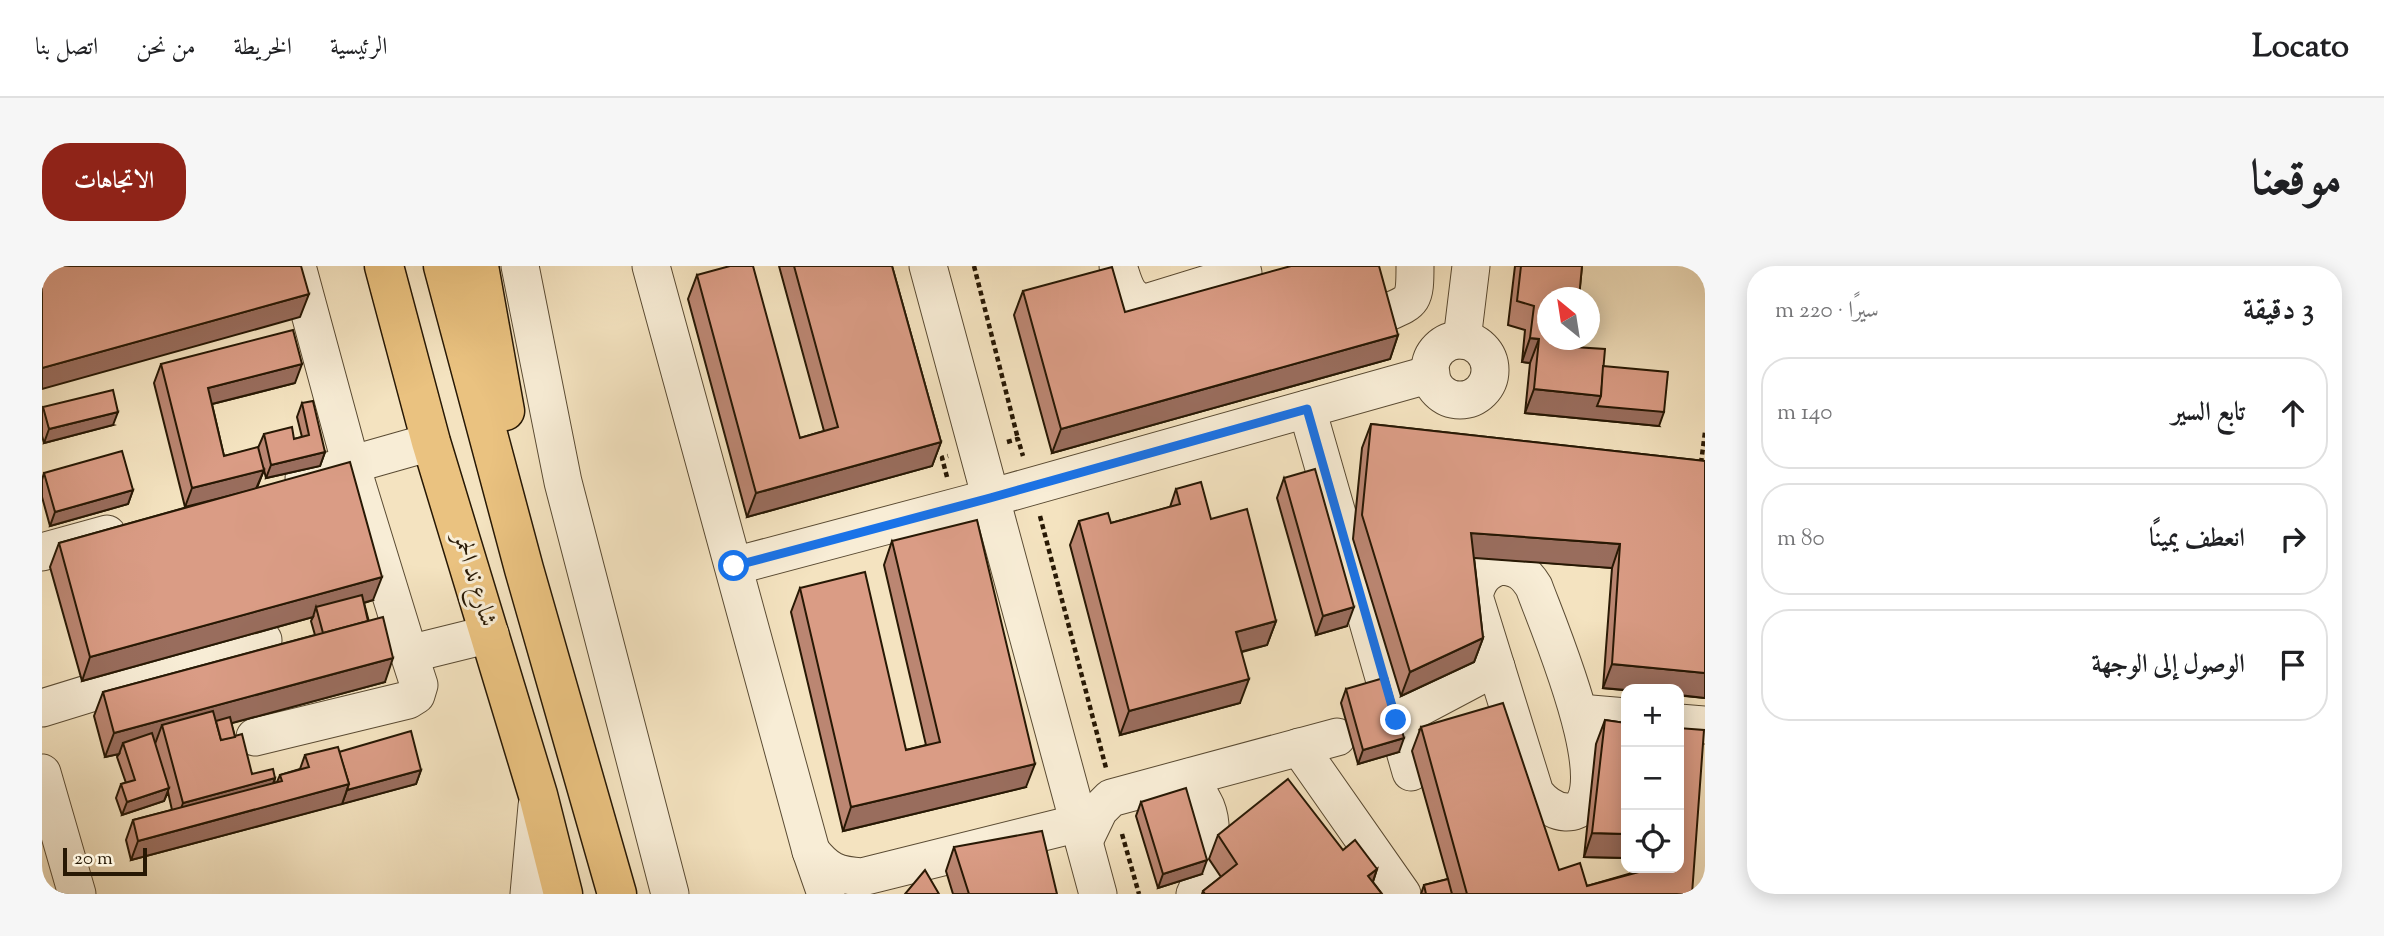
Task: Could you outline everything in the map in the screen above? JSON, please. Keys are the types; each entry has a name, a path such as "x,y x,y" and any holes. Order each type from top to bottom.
{"main road":[{"name":"شارع ند الحمر","path":"384,266 431,442 490,634 563,894"},
{"name":"شارع ند الحمر","path":"443,266 524,569 617,894"},
{"path":"479,266 515,455 521,502 524,569"}],"street":[{"path":"255,737 408,699 416,695 419,685 351,465 297,266"},
{"path":"520,266 564,482 670,894"},
{"path":"651,266 811,851 826,894"},
{"path":"928,266 1098,894"},
{"path":"1118,266 1126,291 1138,302 1146,303 1251,268"},
{"path":"1379,316 1409,303 1415,293 1415,266"},
{"path":"1462,340 1471,266"},
{"path":"1462,340 1481,348 1490,366 1486,386 1478,394 1459,400 1440,392 1431,374 1435,354 1442,346 1451,341 1462,340"},
{"path":"734,566 990,498 1431,374"},
{"path":"1307,409 1411,772"},
{"path":"270,488 431,442"},
{"path":"42,552 136,526"},
{"path":"1500,566 1514,567 1526,574 1534,587 1580,713 1590,765 1587,800 1580,809 1567,812 1555,810 1543,803 1535,793 1474,596 1477,582 1486,571 1500,566"},
{"path":"409,654 490,634"},
{"path":"42,708 263,640"},
{"path":"1396,720 1496,667"},
{"path":"1580,713 1621,717"},
{"path":"811,851 824,867 856,885 1082,832 1111,798 1337,737"},
{"path":"1299,747 1402,894"},
{"path":"42,773 66,890"},
{"path":"1190,777 1206,807 1209,825 1206,866 1195,894"},
{"path":"1068,780 1081,788 1111,798"},
{"path":"529,894 537,795"}],"path":[{"path":"974,266 1018,439"},
{"path":"1688,461 1703,463 1705,432"},
{"path":"1040,515 1104,754 1111,798 1139,894"}],"building":[{"path":"42,266 301,266 309,294 42,368"},
{"path":"730,266 753,266 800,438 838,427 794,266 892,266 941,442 756,493 697,275"},
{"path":"1291,266 1379,266 1398,335 1061,429 1023,291 1112,267 1125,312"},
{"path":"1521,266 1582,266 1580,287 1537,287 1537,339 1530,338 1534,306 1517,301"},
{"path":"293,330 302,364 208,388 224,456 258,447 264,470 192,488 161,364"},
{"path":"1605,349 1601,396 1534,389 1538,350"},
{"path":"1603,366 1668,372 1664,412 1597,406 1601,396"},
{"path":"113,390 118,412 49,429 43,407"},
{"path":"313,401 325,452 271,465 264,434 292,427 294,439 309,435 302,403"},
{"path":"1371,424 1705,461 1705,673 1612,664 1620,544 1471,533 1483,638 1410,672 1362,515"},
{"path":"122,451 133,490 55,512 44,473"},
{"path":"350,462 382,577 90,657 59,543"},
{"path":"1315,469 1354,607 1323,616 1284,478"},
{"path":"1201,482 1211,519 1247,509 1276,621 1236,632 1249,679 1129,711 1079,521 1108,513 1111,523 1180,504 1176,489"},
{"path":"977,520 1035,764 851,807 800,588 865,572 906,750 940,742 892,541"},
{"path":"362,595 368,621 323,633 316,607"},
{"path":"383,617 393,658 114,733 103,692"},
{"path":"1387,677 1404,738 1363,750 1346,689"},
{"path":"1503,703 1559,870 1580,863 1587,886 1635,873 1684,873 1684,728 1704,730 1692,894 1467,894 1421,727"},
{"path":"213,711 221,740 242,734 252,774 273,769 275,778 183,803 162,725"},
{"path":"230,717 235,737 221,740 216,721"},
{"path":"1605,720 1621,722 1621,834 1592,833"},
{"path":"411,731 421,770 347,790 349,784 339,752"},
{"path":"152,733 169,788 127,802 121,784 135,780 123,743"},
{"path":"338,747 349,784 138,841 133,820 282,781 280,775 309,767 305,755"},
{"path":"1288,779 1343,850 1355,840 1377,869 1368,876 1382,894 1205,894 1203,891 1237,864 1218,835"},
{"path":"1186,788 1207,860 1163,874 1141,802"},
{"path":"1042,831 1057,894 969,894 954,847"},
{"path":"925,870 939,894 905,894"},
{"path":"1448,879 1452,894 1426,894 1424,885"}],"route":[{"path":"734,566 1307,409 1396,720"}]}
